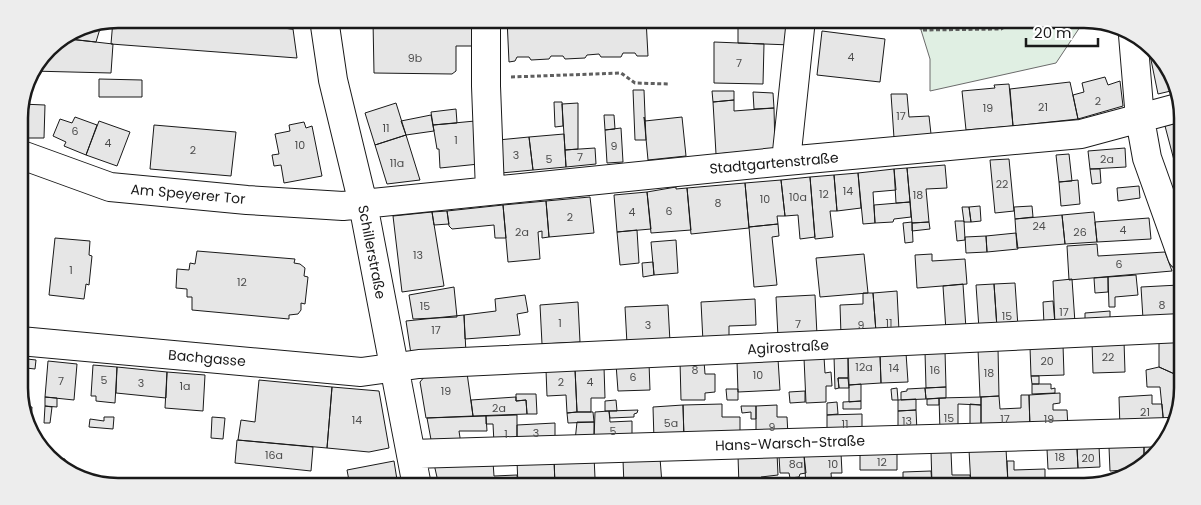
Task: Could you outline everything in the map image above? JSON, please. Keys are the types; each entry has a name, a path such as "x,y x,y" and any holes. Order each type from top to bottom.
{"street":[{"name":"Schillerstraße","path":"325,28 333,80 363,204 407,366 423,454 419,478"},
{"path":"486,28 490,191"},
{"path":"786,161 800,28"},
{"path":"1134,43 1140,119 1147,158 1174,234"},
{"name":"Stadtgartenstraße","path":"363,204 786,161 1081,134 1173,109"},
{"name":"Am Speyerer Tor","path":"28,157 110,187 313,205 343,206 363,204"},
{"name":"Agirostraße","path":"407,366 1174,328"},
{"name":"Bachgasse","path":"28,342 361,372 407,366"},
{"name":"Hans-Warsch-Straße","path":"423,454 1161,432"}],"path":[{"path":"920,28 920,30 1003,28"},
{"path":"486,78 621,73 635,83 669,84"}],"green space":[{"path":"921,28 1079,28 1056,63 930,91 930,59"}],"building":[{"path":"112,28 281,28 293,29 297,58 111,44"},
{"path":"373,28 473,28 473,46 456,46 456,71 452,74 374,73"},
{"path":"507,28 646,28 648,56 623,53 621,57 601,57 599,54 587,55 585,58 565,59 563,56 551,56 549,59 531,60 529,57 517,57 515,61 509,62"},
{"path":"738,28 793,28 791,45 738,43"},
{"path":"100,30 96,42 73,39"},
{"path":"822,31 885,39 880,82 817,75"},
{"path":"73,39 113,44 111,73 41,71 58,50"},
{"path":"714,42 764,44 763,84 714,83"},
{"path":"1151,58 1167,83 1169,91 1158,94"},
{"path":"1105,77 1108,85 1120,81 1123,106 1078,119 1073,95 1084,92 1082,83"},
{"path":"99,79 142,80 142,97 99,97"},
{"path":"1070,82 1078,119 1013,126 1010,89"},
{"path":"1009,84 1013,126 966,130 962,91 995,88 994,85"},
{"path":"633,90 644,90 646,140 635,140"},
{"path":"712,91 734,91 734,100 713,102"},
{"path":"753,92 773,93 774,108 754,109"},
{"path":"891,94 907,94 909,117 929,116 931,134 894,138"},
{"path":"734,100 734,111 774,108 775,149 716,154 713,102"},
{"path":"554,102 562,102 563,126 555,127"},
{"path":"396,103 406,135 375,145 365,113"},
{"path":"578,103 578,149 565,150 562,104"},
{"path":"28,104 45,105 44,138 28,138"},
{"path":"456,109 457,123 433,125 431,112"},
{"path":"431,115 434,131 406,135 401,121"},
{"path":"604,115 614,115 615,129 605,130"},
{"path":"75,117 97,125 86,155 64,146 66,142 53,136 60,119 72,123"},
{"path":"644,117 645,121 682,117 686,156 648,160"},
{"path":"99,121 130,132 117,166 86,155"},
{"path":"475,121 479,164 440,168 439,149 437,149 433,125"},
{"path":"304,122 306,128 312,126 322,176 284,183 281,165 274,166 272,155 279,154 275,134 290,131 289,125"},
{"path":"1174,124 1174,160 1165,126"},
{"path":"154,125 236,132 231,176 150,169"},
{"path":"621,128 623,162 607,163 605,130"},
{"path":"564,134 566,167 533,170 529,137"},
{"path":"406,135 420,180 387,184 375,145"},
{"path":"529,137 533,170 501,173 498,140"},
{"path":"595,148 596,164 566,167 565,150"},
{"path":"1125,148 1126,167 1090,169 1088,151"},
{"path":"1069,154 1072,181 1059,182 1056,155"},
{"path":"1009,159 1014,211 995,213 990,160"},
{"path":"945,165 947,188 926,189 929,222 912,223 907,168"},
{"path":"907,168 910,202 896,203 894,169"},
{"path":"894,169 896,190 873,192 875,223 863,224 858,173"},
{"path":"1090,169 1100,169 1101,183 1092,184"},
{"path":"858,173 861,208 837,211 834,175"},
{"path":"834,175 837,211 830,211 833,237 815,239 810,177"},
{"path":"810,177 815,237 800,239 798,215 785,216 781,180"},
{"path":"781,180 785,216 777,216 778,224 749,227 745,183"},
{"path":"1078,180 1080,204 1061,206 1059,182"},
{"path":"745,183 749,228 691,234 687,188"},
{"path":"1139,186 1140,198 1118,201 1117,188"},
{"path":"676,187 676,189 687,188 691,230 651,233 647,192"},
{"path":"647,192 651,229 617,232 614,195"},
{"path":"590,197 594,233 549,237 546,201"},
{"path":"546,201 549,237 542,238 542,231 538,232 540,259 508,262 503,205"},
{"path":"910,202 911,217 894,219 893,222 875,223 874,205"},
{"path":"503,205 506,238 495,238 494,225 452,229 449,226 447,211"},
{"path":"980,206 981,221 971,222 969,207"},
{"path":"1032,206 1033,217 1015,219 1014,207"},
{"path":"962,207 969,207 971,222 964,222"},
{"path":"447,211 449,224 434,225 432,212"},
{"path":"432,212 444,286 402,292 393,216"},
{"path":"1094,212 1097,242 1065,244 1062,215"},
{"path":"1062,215 1065,244 1017,248 1015,219"},
{"path":"1149,218 1151,239 1097,242 1095,222"},
{"path":"955,221 964,221 965,240 957,241"},
{"path":"912,222 913,242 905,243 903,223"},
{"path":"929,222 930,229 912,231 912,223"},
{"path":"778,224 779,236 772,237 777,285 754,287 749,227"},
{"path":"637,230 639,263 620,265 617,232"},
{"path":"1016,233 1018,249 987,252 986,236"},
{"path":"986,236 987,252 966,253 965,237"},
{"path":"55,238 90,241 89,255 92,256 89,285 86,284 84,299 49,295"},
{"path":"676,240 678,273 654,275 651,242"},
{"path":"1097,244 1098,256 1165,252 1172,271 1069,280 1067,246"},
{"path":"197,251 295,259 294,263 300,264 305,268 304,276 308,277 305,304 301,303 301,310 298,314 289,315 289,319 192,310 192,297 187,297 187,289 176,288 177,269 189,270 190,263 195,264"},
{"path":"864,254 868,293 820,297 816,258"},
{"path":"932,254 932,261 965,259 967,284 917,288 915,255"},
{"path":"653,262 654,275 643,277 642,263"},
{"path":"1136,275 1138,295 1115,297 1115,307 1109,307 1108,277"},
{"path":"1108,277 1108,292 1095,293 1094,278"},
{"path":"1072,279 1075,323 1055,324 1053,281"},
{"path":"1015,283 1018,327 997,328 994,284"},
{"path":"963,284 966,329 946,331 943,286"},
{"path":"994,284 997,328 979,329 976,285"},
{"path":"1174,285 1174,317 1143,319 1141,287"},
{"path":"454,287 457,317 413,319 409,295"},
{"path":"897,291 899,331 876,332 873,293"},
{"path":"863,293 873,293 876,332 841,335 840,305 863,304"},
{"path":"525,295 528,312 517,314 520,335 465,339 464,315 496,311 495,299"},
{"path":"815,295 817,335 778,337 776,297"},
{"path":"755,299 756,325 729,326 729,340 703,342 701,302"},
{"path":"1053,301 1055,324 1044,325 1043,302"},
{"path":"578,302 580,342 542,344 540,305"},
{"path":"668,305 670,342 627,344 625,307"},
{"path":"1110,311 1110,322 1085,323 1085,313"},
{"path":"464,315 466,353 411,354 406,321"},
{"path":"1174,338 1174,374 1159,367 1159,339"},
{"path":"1124,341 1125,372 1093,373 1092,342"},
{"path":"1063,345 1064,375 1031,376 1030,347"},
{"path":"998,348 999,396 980,397 978,349"},
{"path":"945,351 946,387 926,388 925,352"},
{"path":"906,353 908,382 881,383 880,354"},
{"path":"880,354 881,383 849,385 848,356"},
{"path":"834,356 848,356 848,378 838,378 839,388 835,389"},
{"path":"824,357 825,373 831,372 832,386 826,386 826,402 806,403 804,358"},
{"path":"28,359 36,360 35,369 28,368"},
{"path":"778,359 780,390 738,392 737,361"},
{"path":"48,361 77,364 74,400 45,397"},
{"path":"680,361 704,361 705,374 715,374 715,392 705,393 705,400 681,400"},
{"path":"649,363 650,390 618,391 616,364"},
{"path":"93,365 117,367 115,403 96,401 96,396 91,396"},
{"path":"117,367 167,372 166,398 116,393"},
{"path":"604,367 605,398 591,398 591,412 577,412 575,369"},
{"path":"1159,367 1174,374 1172,405 1164,427 1160,387 1147,387 1146,370"},
{"path":"575,369 577,412 567,413 566,395 547,396 546,370"},
{"path":"167,372 205,375 203,411 165,408"},
{"path":"467,373 473,416 426,418 420,382 425,376"},
{"path":"1031,376 1039,376 1039,384 1032,384"},
{"path":"838,378 848,378 849,388 839,388"},
{"path":"259,380 332,387 327,448 238,440 241,420 255,422"},
{"path":"861,384 861,401 849,402 849,385"},
{"path":"1032,384 1051,384 1051,389 1055,388 1055,393 1032,394"},
{"path":"332,387 379,391 389,448 369,452 327,448"},
{"path":"946,387 946,398 926,399 925,388"},
{"path":"897,388 898,400 892,400 891,389"},
{"path":"925,388 926,399 901,400 901,392 907,391 907,389"},
{"path":"726,389 738,389 738,400 727,400"},
{"path":"805,391 805,402 790,403 789,392"},
{"path":"1060,393 1060,403 1053,404 1053,410 1067,410 1068,428 1030,429 1029,395"},
{"path":"516,394 536,394 537,414 527,414 526,400 516,401"},
{"path":"1021,395 1029,395 1030,429 981,430 981,397 999,396 1000,409 1021,408"},
{"path":"1152,395 1152,404 1162,404 1164,427 1120,429 1119,397"},
{"path":"45,397 57,398 57,407 45,406"},
{"path":"516,397 516,401 526,400 527,414 473,416 471,400"},
{"path":"981,397 981,405 958,404 958,431 940,431 939,398"},
{"path":"939,398 939,405 927,405 927,399"},
{"path":"916,399 916,410 898,411 898,400"},
{"path":"616,400 617,411 605,411 605,401"},
{"path":"861,401 861,409 843,409 843,402"},
{"path":"837,402 838,414 827,415 827,403"},
{"path":"722,404 722,417 740,417 740,438 684,439 683,405"},
{"path":"970,404 981,405 981,430 970,431"},
{"path":"683,405 684,439 654,440 653,407"},
{"path":"777,405 777,417 787,417 788,435 756,436 756,406"},
{"path":"45,406 52,407 50,423 44,423"},
{"path":"741,406 756,406 756,419 751,419 751,412 742,413"},
{"path":"638,410 634,417 610,418 609,411"},
{"path":"916,410 917,432 898,433 898,411"},
{"path":"609,411 610,422 632,421 632,439 594,440 595,412"},
{"path":"593,412 594,422 568,423 567,413"},
{"path":"862,414 862,434 827,435 827,415"},
{"path":"517,415 517,443 494,443 493,424 486,424 486,416"},
{"path":"486,416 487,431 459,431 461,444 432,445 427,418"},
{"path":"104,417 114,417 113,429 89,427 90,419 104,421"},
{"path":"212,417 225,418 223,439 211,438"},
{"path":"577,422 594,422 594,440 575,441"},
{"path":"555,423 555,442 517,443 517,425"},
{"path":"237,440 313,447 311,471 235,463"},
{"path":"1144,445 1144,454 1123,468 1110,471 1109,447"},
{"path":"1144,445 1152,445 1147,451 1144,454"},
{"path":"1099,446 1100,467 1078,468 1077,448"},
{"path":"1077,448 1078,468 1048,469 1047,449"},
{"path":"1006,449 1008,477 971,477 969,450"},
{"path":"931,451 951,452 952,475 970,475 970,477 932,477"},
{"path":"860,452 897,452 897,470 860,470"},
{"path":"777,453 778,475 739,477 738,456"},
{"path":"841,453 842,473 831,473 831,477 805,477 804,455"},
{"path":"804,455 806,473 800,474 799,477 790,477 789,473 780,473 779,456"},
{"path":"594,456 595,478 555,478 554,458"},
{"path":"554,458 555,478 518,478 517,461"},
{"path":"660,458 661,477 624,477 623,460"},
{"path":"394,461 397,478 348,478 347,470"},
{"path":"1007,461 1014,461 1014,470 1045,469 1045,477 1008,477"},
{"path":"493,462 494,476 517,475 517,478 437,478 434,464"},
{"path":"931,471 931,477 903,477 903,472"}]}
